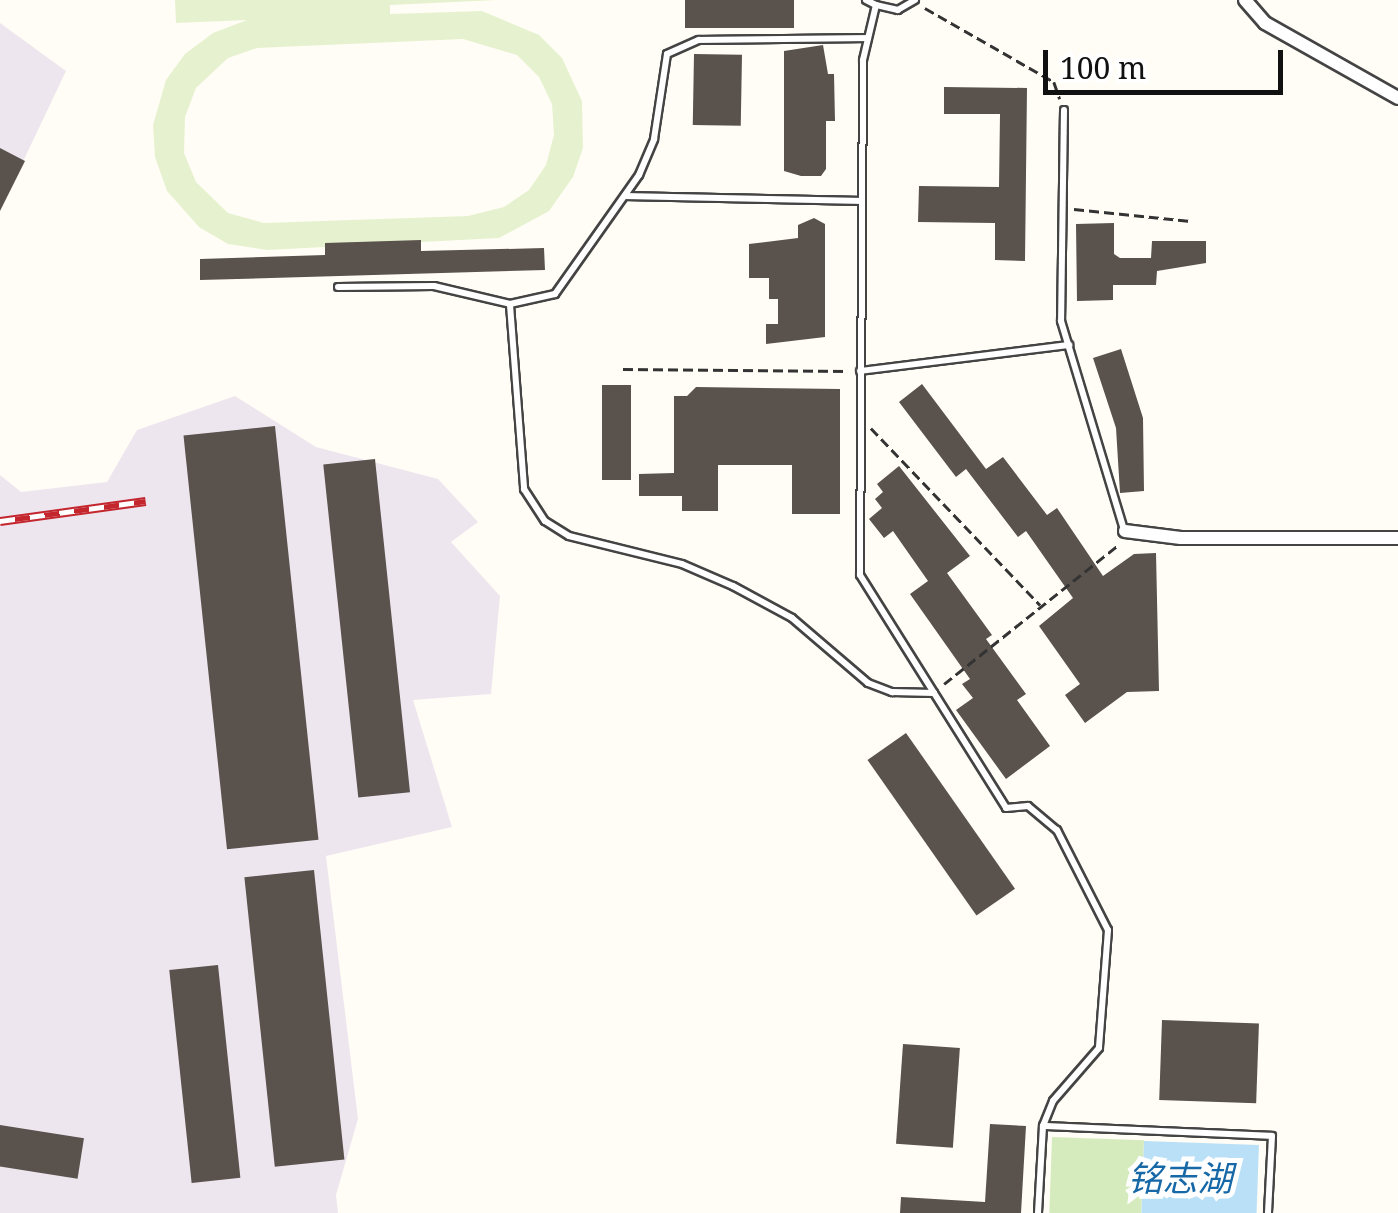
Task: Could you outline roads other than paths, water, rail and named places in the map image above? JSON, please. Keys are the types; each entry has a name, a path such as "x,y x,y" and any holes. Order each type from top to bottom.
{"street":[{"path":"1245,0 1266,23 1398,98"},
{"path":"1125,532 1181,538 1398,538"}],"lane":[{"path":"866,0 898,10 914,1"},
{"path":"876,5 868,38 861,201 860,575 1006,808 1028,806 1046,814 1101,905 1108,930 1099,1048 1054,1101 1043,1126 1038,1213"},
{"path":"338,287 434,286 510,304 555,294 626,196 654,139 667,54 681,43 821,34 868,38"},
{"path":"1064,110 1061,320 1125,532"},
{"path":"626,196 861,201"},
{"path":"510,304 524,489 545,521 569,536 682,564 733,586 792,618 868,683 892,692 934,692"},
{"path":"860,371 1069,345"},
{"path":"1043,1126 1272,1136 1268,1213"}],"water":[{"name":"铭志湖","path":"1144,1141 1259,1145 1257,1213 1141,1213"}],"railway":[{"path":"0,521 146,501"}]}
